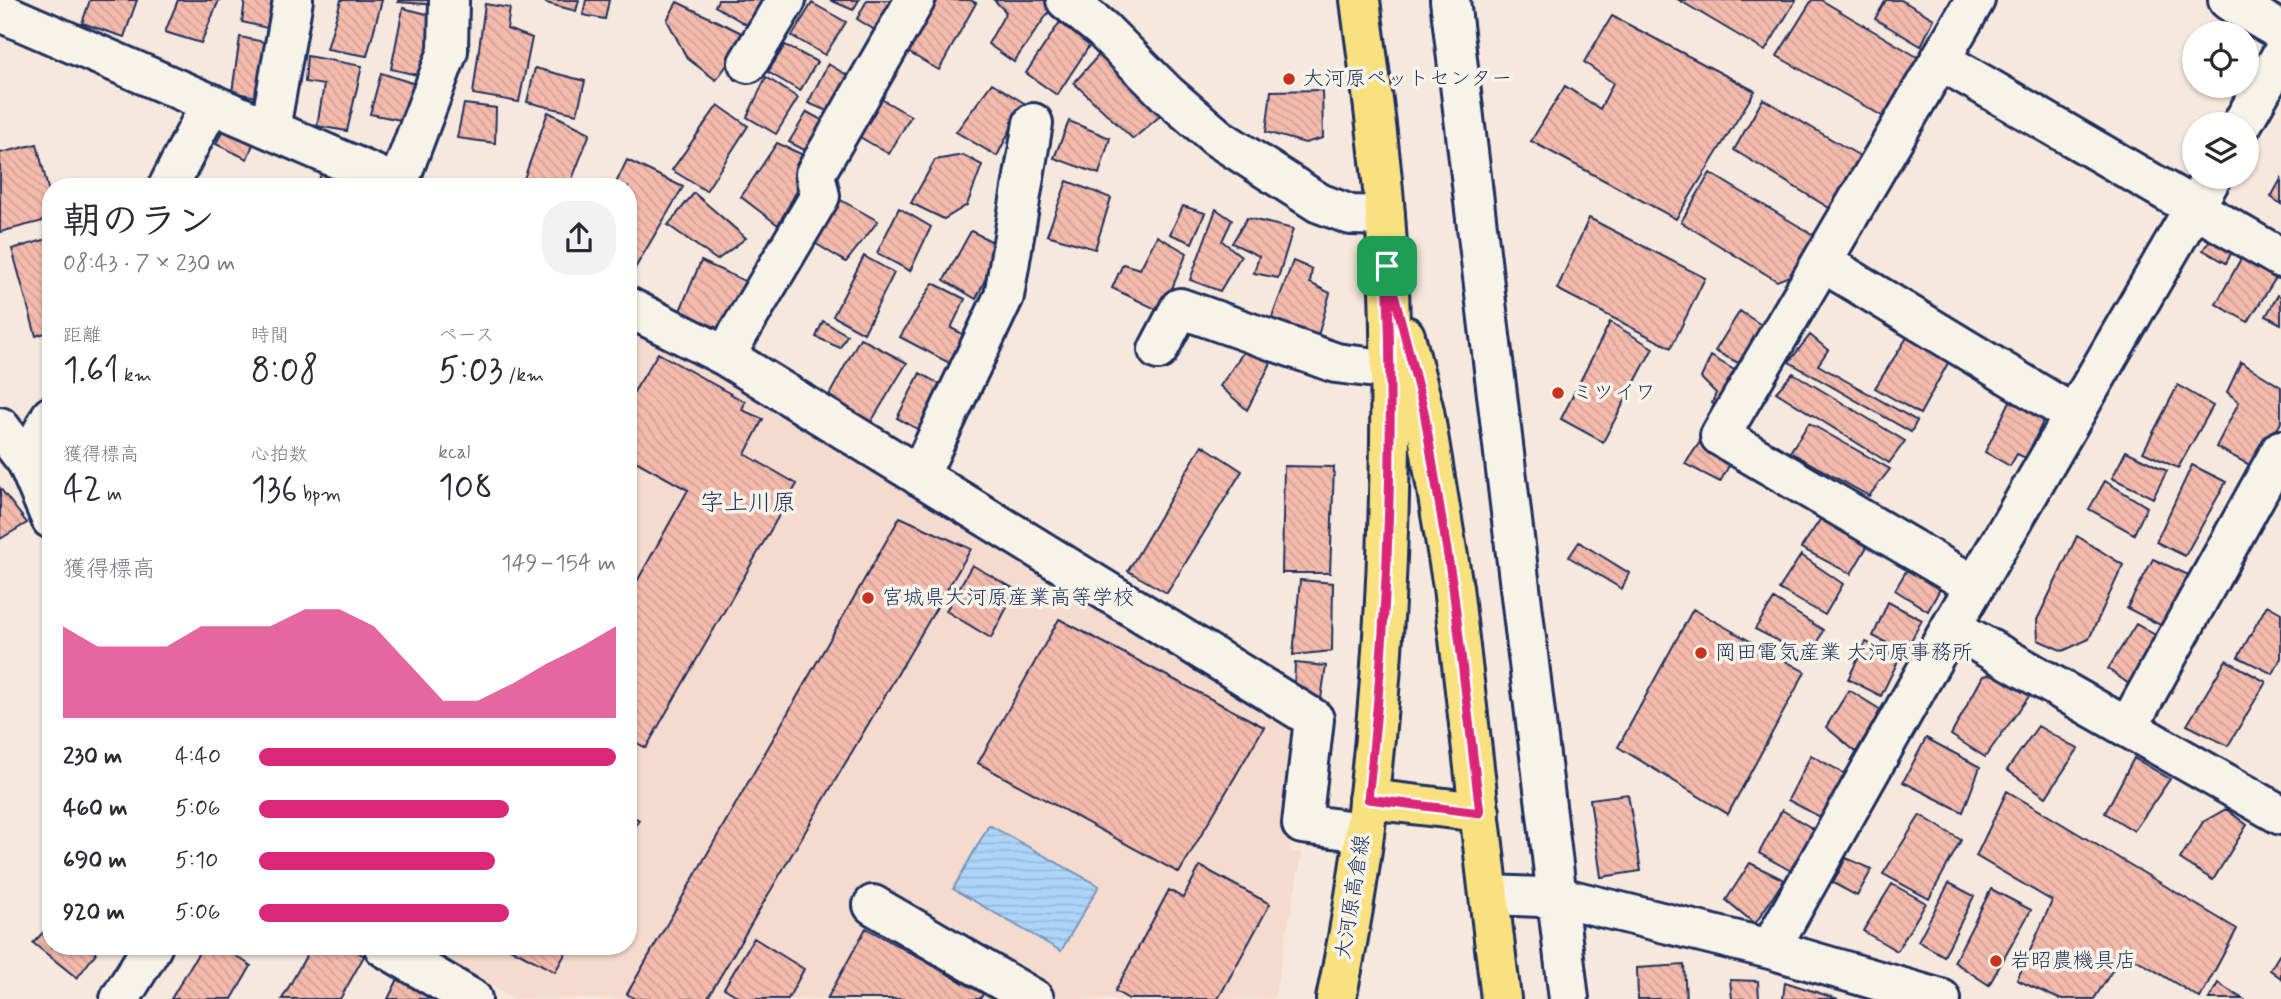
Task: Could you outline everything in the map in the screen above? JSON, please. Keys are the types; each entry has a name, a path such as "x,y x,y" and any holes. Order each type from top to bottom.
{"main road":[{"name":"大河原高倉線","path":"1336,999 1354,914 1366,816 1387,562 1392,370 1385,216 1360,0"},
{"path":"1387,266 1424,411 1453,587 1501,999"},
{"path":"1366,816 1480,813"}],"street":[{"path":"270,129 293,0"},
{"path":"403,178 448,51 449,0"},
{"path":"748,63 786,0"},
{"path":"725,356 820,197 815,174 915,0"},
{"path":"1066,0 1102,29 1168,95 1218,138 1319,203 1351,215 1385,216"},
{"path":"1450,0 1569,999"},
{"path":"1975,0 1720,436 1975,586"},
{"path":"2228,0 2281,32"},
{"path":"0,12 382,178"},
{"path":"2249,112 2281,57"},
{"path":"1940,60 2203,192 2281,258"},
{"path":"173,178 211,103"},
{"path":"919,476 1004,296 1033,123"},
{"path":"1770,949 1951,627 2203,192"},
{"path":"1822,262 2074,415"},
{"path":"1158,350 1180,308 1336,363 1392,370"},
{"path":"637,312 725,356 1314,719 1302,824 1366,816"},
{"path":"0,427 27,462 42,498"},
{"path":"27,462 42,433"},
{"path":"2128,727 2281,450"},
{"path":"1951,627 2281,815"},
{"path":"1490,895 1557,898 1770,949 1941,999"},
{"path":"873,905 1034,999"},
{"path":"120,999 147,955"},
{"path":"398,955 472,999"}],"shaded area":[{"name":"宮城県大河原産業高等学校","path":"637,328 922,485 1294,712 1299,735 1290,851 1302,853 1274,999 514,999 439,955 637,955"}],"water":[{"path":"989,825 1099,886 1061,951 953,889"}],"building":[{"path":"90,0 137,0 124,37 82,23"},
{"path":"178,0 219,0 201,43 165,32"},
{"path":"245,0 283,0 280,31 242,22"},
{"path":"341,0 382,0 367,56 327,49"},
{"path":"438,0 438,5 398,2"},
{"path":"547,0 579,0 576,11 546,3"},
{"path":"586,0 609,0 605,19 583,15"},
{"path":"718,0 771,0 752,28 715,6"},
{"path":"830,0 859,0 853,10"},
{"path":"867,0 904,0 883,35 857,19"},
{"path":"938,0 970,0 976,3 939,70 906,51"},
{"path":"994,0 1051,0 1055,3 1014,62 988,44 1006,12"},
{"path":"1679,0 1796,0 1765,51"},
{"path":"1812,0 1821,0 1919,58 1884,117 1777,56"},
{"path":"1886,0 1901,0 1934,19 1921,46 1875,19"},
{"path":"677,2 748,36 716,80 687,58 667,20"},
{"path":"812,3 846,22 825,55 792,36"},
{"path":"485,4 510,8 507,29 532,38 519,102 473,94"},
{"path":"403,8 439,17 426,77 391,69"},
{"path":"1064,16 1095,37 1057,95 1026,73"},
{"path":"1612,16 1755,91 1676,219 1531,141 1565,86 1600,109 1613,83 1584,62"},
{"path":"240,37 274,44 266,99 232,92"},
{"path":"785,45 817,62 800,91 768,72"},
{"path":"1103,50 1166,111 1133,139 1074,83"},
{"path":"307,56 362,66 347,131 317,126 324,85 305,82"},
{"path":"828,64 861,83 839,116 808,103"},
{"path":"535,68 585,81 577,114 527,102"},
{"path":"381,73 418,85 406,121 370,114"},
{"path":"766,77 798,98 776,134 747,117"},
{"path":"992,83 1024,103 997,156 956,132"},
{"path":"1322,90 1323,138 1305,143 1266,132 1271,91"},
{"path":"876,96 911,116 889,154 853,133"},
{"path":"1763,99 1860,156 1831,209 1734,150"},
{"path":"464,104 496,108 495,143 457,138"},
{"path":"718,105 748,126 706,191 672,170"},
{"path":"548,112 590,133 572,178 524,178"},
{"path":"807,112 836,128 816,156 789,142"},
{"path":"227,121 257,135 247,159 216,144"},
{"path":"1069,121 1110,138 1099,174 1054,158"},
{"path":"777,143 814,160 778,225 741,197"},
{"path":"37,144 45,178 42,178 42,221 0,232 0,153"},
{"path":"963,155 982,165 967,205 944,219 911,203 935,160"},
{"path":"627,160 683,187 637,265 637,178 618,178"},
{"path":"326,165 348,178 320,178"},
{"path":"1710,173 1817,237 1797,273 1777,281 1681,222"},
{"path":"2281,179 2281,204 2271,197"},
{"path":"1067,181 1111,198 1095,249 1047,235"},
{"path":"694,193 746,238 717,260 668,225"},
{"path":"839,199 878,221 846,262 813,242"},
{"path":"1183,206 1205,213 1192,243 1170,234"},
{"path":"899,208 931,227 910,271 877,253"},
{"path":"1216,209 1232,220 1222,241 1241,256 1220,291 1190,280"},
{"path":"1247,218 1293,229 1278,278 1254,273 1259,256 1232,243"},
{"path":"1589,218 1705,278 1671,348 1557,289"},
{"path":"971,231 1001,246 976,299 944,280"},
{"path":"2214,234 2235,246 2226,263 2203,250"},
{"path":"1157,236 1187,253 1162,312 1112,288 1123,264 1140,269"},
{"path":"42,241 42,334 36,336 12,249"},
{"path":"2243,255 2277,276 2248,322 2216,304"},
{"path":"864,256 894,273 864,333 833,316"},
{"path":"701,261 745,281 728,332 679,313"},
{"path":"1293,261 1312,269 1310,283 1330,293 1318,336 1271,320"},
{"path":"933,283 965,299 951,328 968,337 953,365 900,337"},
{"path":"2278,295 2281,297 2281,324 2266,316"},
{"path":"1740,311 1769,330 1748,368 1715,351"},
{"path":"823,321 847,335 840,348 816,337"},
{"path":"1610,322 1653,348 1603,442 1561,419"},
{"path":"1913,328 1954,352 1920,414 1875,388"},
{"path":"1810,335 1828,350 1818,365 1917,421 1911,432 1789,362"},
{"path":"860,338 907,363 871,422 828,397"},
{"path":"1249,344 1273,359 1247,410 1220,386"},
{"path":"658,353 745,402 742,410 763,419 745,454 797,484 646,748 637,743 637,581 688,490 637,462 637,387"},
{"path":"1711,356 1744,376 1722,409 1712,403 1716,393 1701,378"},
{"path":"2241,362 2281,387 2281,422 2257,469 2216,447 2239,402 2227,392"},
{"path":"920,373 946,388 925,433 897,418"},
{"path":"1793,373 1905,441 1889,463 1776,392"},
{"path":"2178,385 2213,406 2178,468 2143,452"},
{"path":"2015,391 2048,411 2026,458 2017,454 2010,466 1985,452"},
{"path":"1809,423 1890,469 1869,496 1790,452"},
{"path":"1702,439 1735,455 1720,482 1685,464"},
{"path":"1202,445 1242,471 1167,593 1128,571"},
{"path":"2126,451 2167,471 2153,498 2112,478"},
{"path":"2192,465 2226,482 2185,556 2156,542"},
{"path":"1284,466 1334,467 1330,573 1282,573"},
{"path":"2105,481 2147,507 2134,534 2089,509"},
{"path":"0,488 27,523 0,539"},
{"path":"1826,511 1868,545 1851,574 1801,548"},
{"path":"900,517 971,549 707,999 635,999 627,994"},
{"path":"2077,536 2123,565 2089,639 2063,651 2038,640 2037,620"},
{"path":"1579,542 1629,573 1622,589 1569,557"},
{"path":"1801,555 1843,584 1825,615 1779,589"},
{"path":"2153,559 2193,577 2166,628 2127,608"},
{"path":"1912,561 1946,578 1928,611 1895,590"},
{"path":"972,565 1016,590 991,638 946,611"},
{"path":"1300,580 1333,583 1332,651 1293,655"},
{"path":"1774,599 1823,630 1812,658 1755,629"},
{"path":"1888,602 1922,620 1905,652 1873,636"},
{"path":"2267,605 2281,613 2281,658 2273,674 2238,657"},
{"path":"1693,609 1805,672 1728,814 1618,747"},
{"path":"1059,619 1264,727 1179,873 978,763"},
{"path":"2136,624 2162,639 2136,689 2108,669"},
{"path":"1866,642 1899,659 1881,696 1848,679"},
{"path":"2226,660 2266,682 2228,746 2187,725"},
{"path":"1295,663 1326,666 1320,705 1294,693"},
{"path":"2003,672 2030,695 1985,757 1951,735 1983,676"},
{"path":"1849,690 1881,710 1856,752 1826,727"},
{"path":"2038,726 2078,749 2046,797 2007,770"},
{"path":"1926,738 1980,767 1963,812 1903,782"},
{"path":"1811,755 1845,774 1822,818 1788,800"},
{"path":"2134,758 2170,779 2134,831 2105,813"},
{"path":"2007,791 2237,929 2200,998 2124,952 2094,999 2059,999 2017,980 2052,901 1976,856"},
{"path":"1628,794 1641,871 1601,877 1590,799"},
{"path":"2226,809 2247,825 2213,880 2180,859 2203,822"},
{"path":"1782,810 1815,830 1791,871 1759,853"},
{"path":"1920,815 1961,840 1929,899 1883,874"},
{"path":"1846,858 1872,869 1857,896 1833,883"},
{"path":"1750,863 1784,880 1755,924 1726,900"},
{"path":"1200,866 1270,904 1218,999 1129,999 1115,991 1169,890 1183,898"},
{"path":"1949,883 1974,896 1944,956 1918,941"},
{"path":"1892,884 1926,903 1897,951 1863,931"},
{"path":"1991,889 2031,910 1989,985 1954,962"},
{"path":"866,928 983,994 980,999 827,999"},
{"path":"42,934 42,950 33,943"},
{"path":"754,938 804,969 788,999 742,999 724,988"},
{"path":"2281,952 2281,978 2270,970"},
{"path":"48,955 94,955 77,978"},
{"path":"197,955 235,955 251,966 232,999 171,999"},
{"path":"307,955 364,956 340,999 282,999"},
{"path":"523,955 565,955 555,972"},
{"path":"1684,965 1686,999 1638,999 1637,968"},
{"path":"400,975 441,999 388,999"},
{"path":"1730,980 1758,981 1759,999 1732,999"},
{"path":"1785,982 1838,999 1783,999"},
{"path":"2218,983 2243,999 2209,999"}],"place":[{"name":"大河原ペットセンター","path":"1289,79"},
{"name":"ミツイワ","path":"1558,393"},
{"name":"宮城県大河原産業高等学校","path":"868,598"},
{"name":"岡田電気産業 大河原事務所","path":"1701,653"},
{"name":"岩昭農機具店","path":"1996,961"}],"district":[{"name":"字上川原","path":"748,503"}],"route":[{"path":"1387,266 1424,411 1453,587 1480,813 1368,799 1387,562 1392,370 1387,266"}]}
